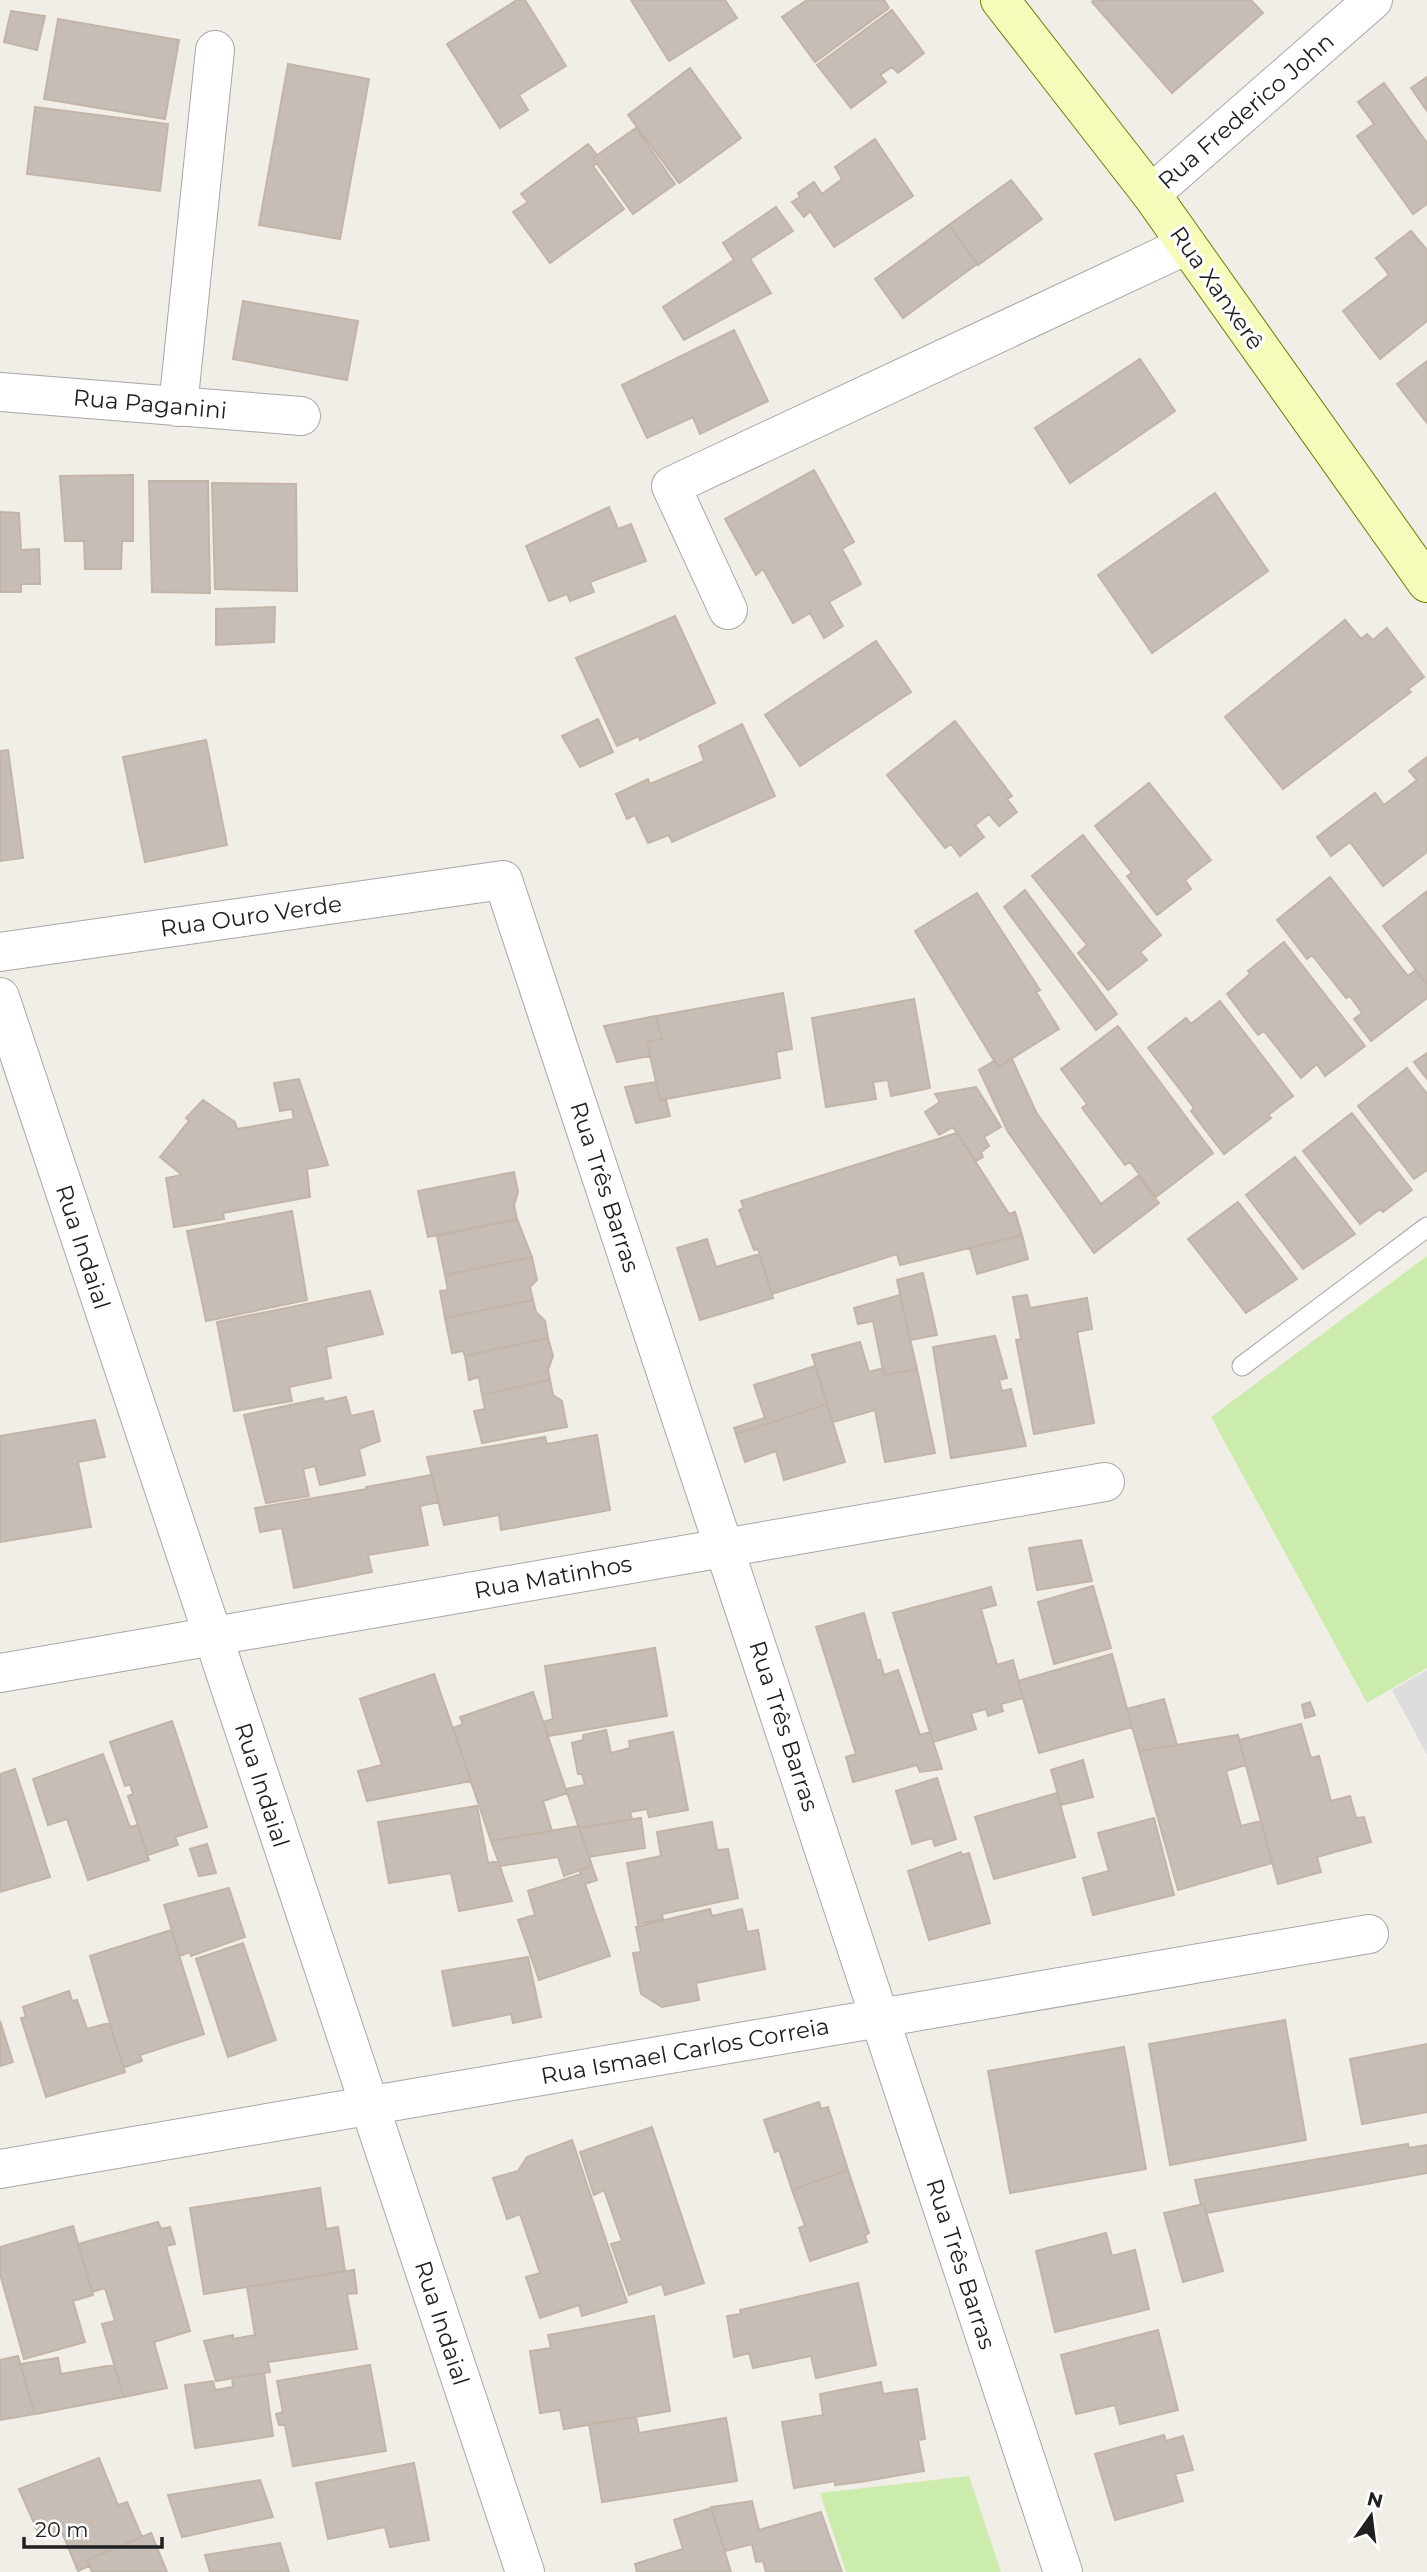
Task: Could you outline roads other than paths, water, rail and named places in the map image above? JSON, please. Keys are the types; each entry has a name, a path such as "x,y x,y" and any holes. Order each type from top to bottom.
{"street":[{"name":"Rua Xanxerê","path":"1000,0 1151,194 1427,583"},
{"name":"Rua Frederico John","path":"1151,194 1373,0"},
{"path":"178,407 215,50"},
{"path":"728,610 671,486 1187,246"},
{"name":"Rua Paganini","path":"0,392 301,416"},
{"name":"Rua Ouro Verde","path":"0,952 503,880"},
{"name":"Rua Três Barras","path":"503,880 1063,2572"},
{"name":"Rua Indaial","path":"0,997 525,2572"},
{"name":"Rua Matinhos","path":"0,1673 1105,1482"},
{"name":"Rua Ismael Carlos Correia","path":"0,2169 1369,1934"}],"lane":[{"path":"1242,1366 1427,1227"}]}
